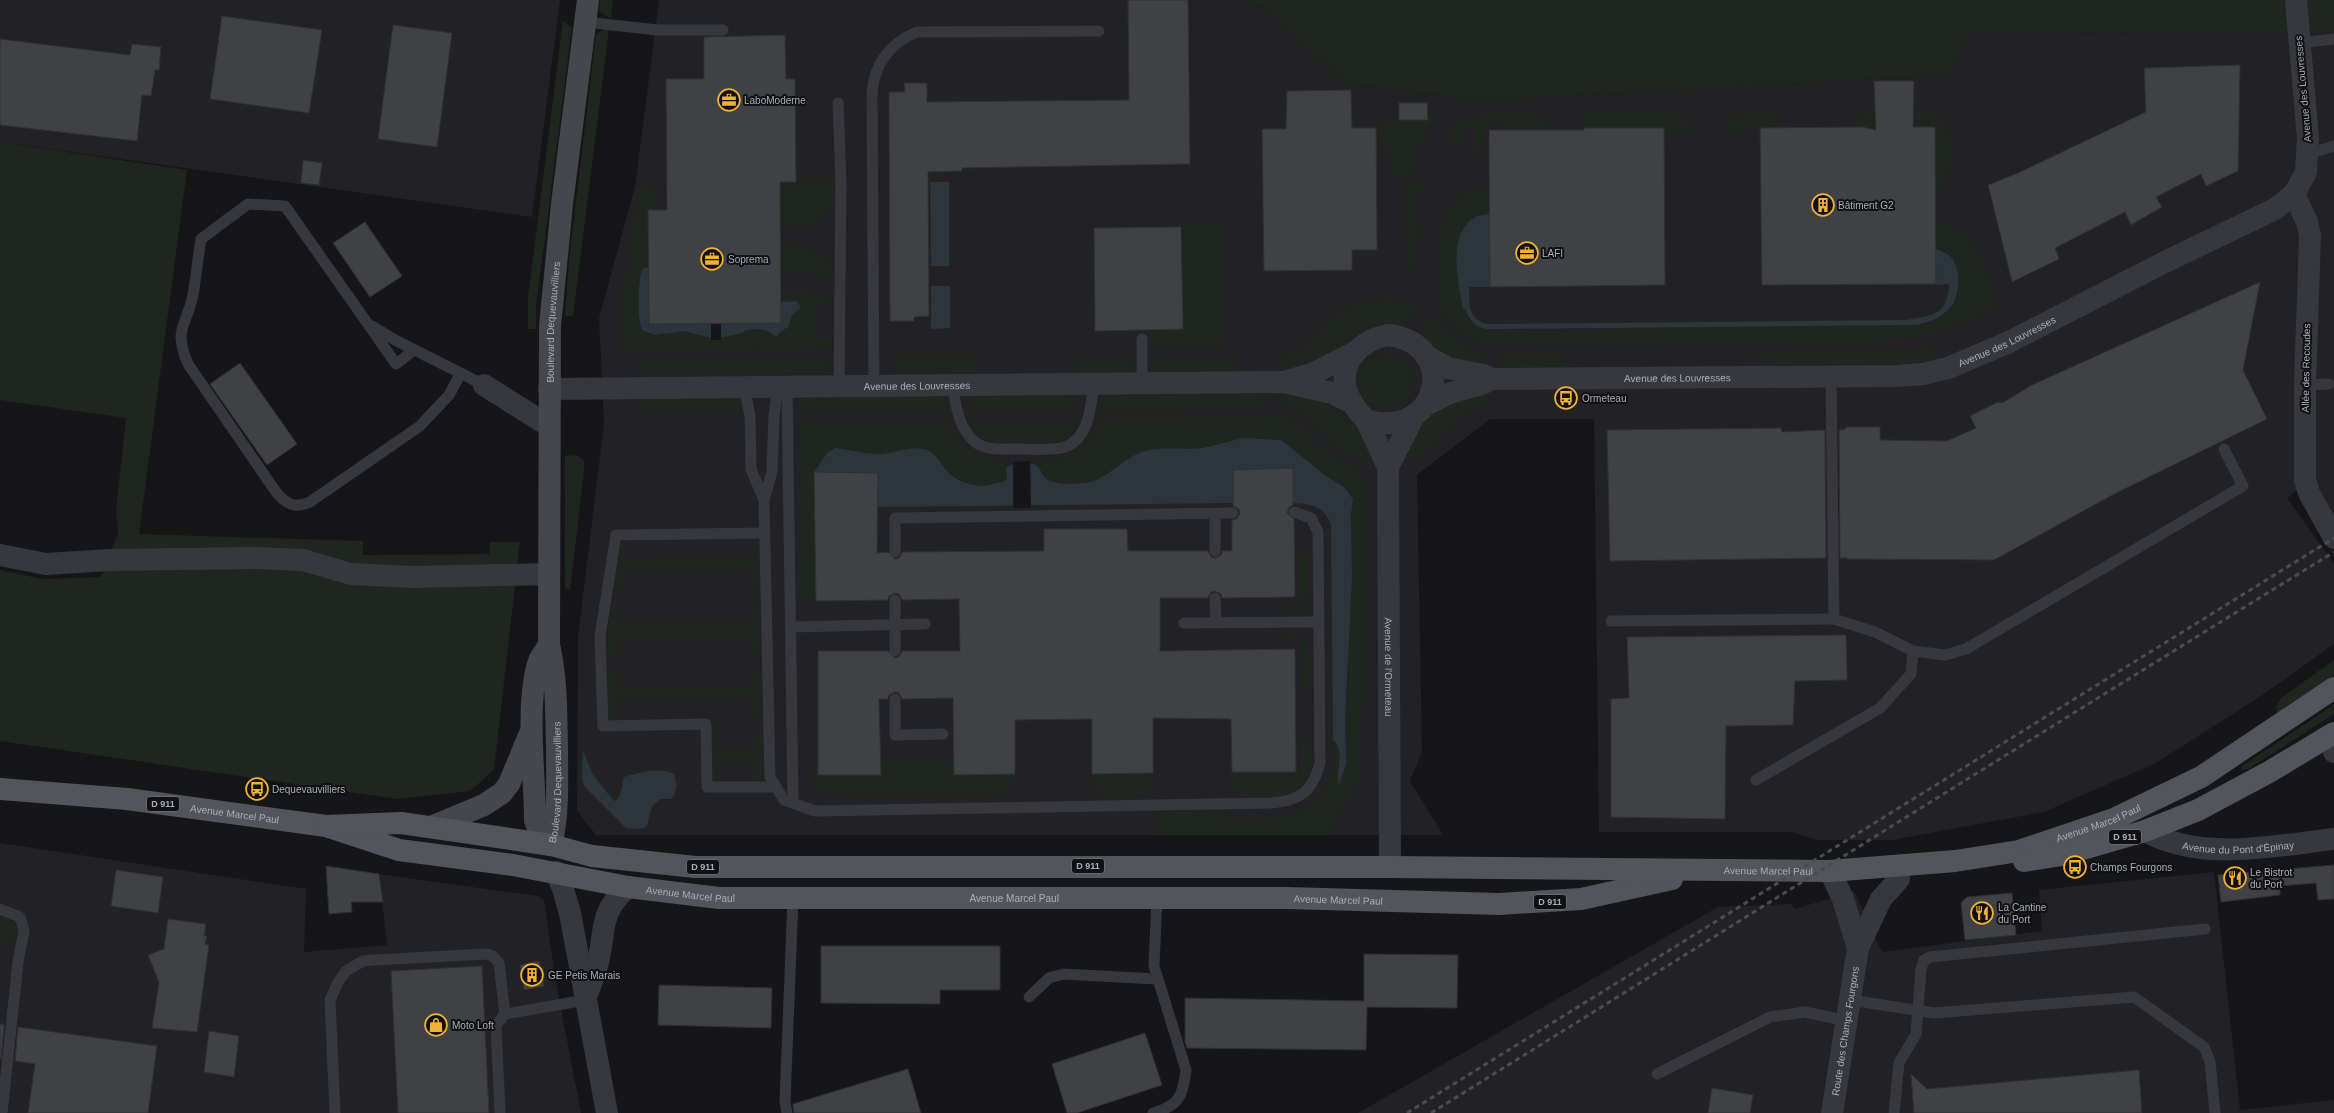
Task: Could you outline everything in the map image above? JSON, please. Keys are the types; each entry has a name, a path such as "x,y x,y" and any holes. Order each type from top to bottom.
{"main road":[{"name":"Boulevard Dequevauvilliers","path":"551,845 557,806 557,698 555,670 549,645 550,329 554,273 588,0"},
{"name":"Boulevard Dequevauvilliers","path":"549,645 540,660 534,683 533,729 535,820 539,831 551,845"},
{"name":"Avenue Marcel Paul","path":"0,789 128,799 326,826 401,823 551,845 592,856 695,867 1390,867 1830,871 1925,864 1989,856 2018,851 2073,834 2114,819 2201,777 2334,688"},
{"name":"Boulevard Dequevauvilliers","path":"431,827 484,805 502,793 509,784 533,729"},
{"name":"Avenue Marcel Paul","path":"1830,871 1899,879 1959,872 2062,855 2145,831 2198,810 2333,740"},
{"name":"Avenue Marcel Paul","path":"326,826 399,850 556,872 628,887 719,898 1157,898 1391,901 1453,904 1546,903 1581,899 1705,871"},
{"path":"551,845 556,872"},
{"path":"1390,867 1391,901"}],"street":[{"name":"Avenue des Louvresses","path":"1426,356 1448,368 1483,375 1492,379 1898,376 1923,374 1948,368 2007,343 2165,262 2275,209 2294,194 2306,172 2308,154 2308,138 2296,0"},
{"name":"Allée des Recoudes","path":"2294,194 2308,222 2310,235 2305,480 2309,493 2334,538"},
{"path":"1388,335 1400,336 1412,342 1426,356 1432,368 1434,380 1432,393 1419,411 1400,423 1386,424 1366,420 1352,404 1346,391 1345,377 1348,364 1355,352 1364,343 1375,337 1388,335"},
{"name":"Avenue des Louvresses","path":"1284,382 1314,373 1355,352"},
{"name":"Avenue des Louvresses","path":"1419,411 1450,393 1482,384 1492,379"},
{"name":"Avenue des Louvresses","path":"549,389 839,385 1284,382 1332,393 1352,404"},
{"path":"484,385 549,426"},
{"name":"Avenue de l'Ormeteau","path":"1388,467 1419,411"},
{"name":"Avenue de l'Ormeteau","path":"1366,420 1388,467 1390,867"},
{"path":"0,555 46,564 109,560 255,558 303,560 352,574 412,577 549,574"},
{"name":"Avenue du Pont d'Épinay","path":"2145,831 2166,841 2219,850 2334,839"},
{"name":"Route des Champs Fourgons","path":"1830,871 1843,899 1858,948"},
{"path":"556,872 564,889 570,913 607,1113"},
{"name":"Route des Champs Fourgons","path":"1832,1113 1858,948 1881,899 1899,879"},
{"path":"585,999 598,962 606,917 614,899 628,887"}],"lane":[{"path":"585,22 657,30 723,30"},
{"path":"874,385 872,95 873,80 882,59 899,43 917,32 1100,31"},
{"path":"2299,43 2334,39"},
{"path":"838,103 841,182 839,385"},
{"path":"2308,154 2334,146"},
{"path":"414,350 396,364 285,206 248,204 201,239 192,295 180,332 180,346 188,364 276,492 291,506 301,507 310,502 420,426 450,395 461,373"},
{"path":"366,322 414,350 484,385"},
{"path":"1142,340 1142,383"},
{"path":"1831,377 1834,619"},
{"path":"952,385 959,421 975,442 992,448 1013,449 1055,448 1070,444 1088,419 1094,383"},
{"path":"2306,385 2329,384"},
{"path":"744,386 750,416 751,469 764,500"},
{"path":"783,386 774,416 772,472 764,500 770,777 784,800 815,811 1271,804 1291,800 1302,795 1311,786 1320,763 1318,532 1311,518 1294,512"},
{"path":"783,386 791,627 794,803"},
{"path":"1612,621 1834,619 1875,632 1913,651 1945,655 1966,649 2243,486 2224,449"},
{"path":"895,552 895,518 1232,513"},
{"path":"1214,514 1215,551"},
{"path":"765,533 616,535 600,636 603,726 706,724 707,787 776,787"},
{"path":"1215,598 1216,623"},
{"path":"895,600 895,652"},
{"path":"1184,623 1319,622"},
{"path":"791,627 925,624"},
{"path":"1756,780 1880,708 1911,674 1913,651"},
{"path":"895,699 895,735 944,734"},
{"path":"787,1113 785,1102 793,898"},
{"path":"1153,1113 1170,1108 1179,1099 1184,1085 1186,1070 1166,1001 1156,979 1154,966 1157,898"},
{"path":"0,909 20,917 24,931 18,962 3,1078 2,1113"},
{"path":"1894,1113 1899,1063 1916,1034 1921,969 1924,960 1930,957 2206,929"},
{"path":"335,1113 330,1000 338,982 355,966 373,960 487,954 493,956 499,963 505,1014"},
{"path":"1029,997 1049,978 1063,974 1156,979"},
{"path":"1850,1000 1934,1013 2134,997 2204,1047 2210,1061 2215,1113"},
{"path":"500,1113 496,1025 505,1014 585,999"},
{"path":"1657,1074 1770,1017 1805,1012 1847,1021"}],"shaded area":[{"path":"0,0 560,0 532,217 0,142"},
{"path":"600,0 613,0 611,18 599,12"},
{"path":"659,0 1238,0 1264,8 1345,83 1479,101 1949,75 1972,33 2260,32 2334,30 2334,519 2313,477 2287,498 2334,564 2334,644 2261,696 2156,763 2044,812 1892,840 1817,840 1792,832 1599,832 1594,419 1490,419 1417,475 1422,752 1410,781 1443,835 596,835 577,811 578,637 604,423 599,318 635,187"},
{"path":"1238,0 2334,0 2334,30 2273,34 2272,32 1972,33 1950,75 1479,101 1345,83 1264,8"},
{"path":"563,21 572,28 536,306 536,329 528,329 528,297"},
{"path":"603,30 609,30 573,316 565,316 569,260 596,34"},
{"path":"1583,111 1677,113 1689,122 1695,132 1664,132 1665,128 1585,129"},
{"path":"1909,111 1932,113 1940,117 1947,128 1951,147 1950,168 1943,185 1937,190 1936,127 1931,127 1930,121 1910,120 1909,127 1856,127 1858,114"},
{"path":"1498,113 1539,114 1546,119 1547,129 1507,129 1507,124 1486,125 1484,153 1475,154 1475,128 1461,128 1461,151 1453,145 1451,141 1451,128 1459,121 1468,118 1478,115"},
{"path":"1743,113 1776,114 1780,121 1780,128 1723,131 1736,117"},
{"path":"1428,114 1431,114 1433,118 1427,130 1426,139 1415,147 1413,175 1391,176 1391,150 1383,150 1382,120 1427,120"},
{"path":"0,142 187,170 139,534 363,541 363,555 489,554 490,542 520,542 494,770 470,791 397,799 0,741 0,570 42,579 101,577 118,533 116,509 126,418 0,400"},
{"path":"1415,179 1426,187 1415,194 1415,226 1419,226 1426,233 1416,240 1414,275 1411,274 1407,265 1404,182 1413,182"},
{"path":"930,182 949,182 949,266 931,266"},
{"path":"667,183 834,183 834,197 829,210 819,221 806,226 781,225 780,208 665,209"},
{"path":"639,187 655,187 655,210 648,210 649,267 640,276 639,322 655,335 684,331 705,336 728,336 746,330 759,329 767,331 774,337 788,327 797,301 781,302 781,290 803,290 816,292 822,295 828,299 832,305 815,305 815,338 832,338 831,349 620,350 619,297 627,270"},
{"path":"1490,187 1490,214 1463,309 1472,324 1483,329 1496,331 1919,326 1947,314 1956,304 1961,285 1960,274 1952,257 1945,250 1936,247 1936,220 1954,227 1968,237 1985,264 1997,306 1950,328 1925,336 1900,341 1484,343 1469,336 1438,304 1440,290 1440,243 1441,228 1453,203 1468,192"},
{"path":"1490,214 1490,287 1469,287 1469,299 1473,315 1481,322 1487,324 1907,320 1931,315 1942,308 1946,302 1949,284 1936,285 1936,249 1948,255 1955,263 1958,276 1956,297 1950,308 1943,314 1935,319 1917,325 1487,329 1479,326 1470,319 1465,308 1463,309 1456,260 1460,236 1466,226 1476,217"},
{"path":"1222,224 1222,346 1152,347 1152,330 1183,329 1182,225"},
{"path":"781,246 807,249 820,255 829,264 833,280 821,274 781,273"},
{"path":"649,267 649,324 781,323 781,302 797,301 801,308 792,315 788,327 780,332 777,337 767,331 759,329 746,330 742,333 715,339 684,331 655,335 642,330 639,317 642,269"},
{"path":"931,286 950,286 950,328 931,329"},
{"path":"1384,299 1397,299 1418,305 1403,327 1382,324 1368,327 1355,333 1332,356 1300,367 1282,368 1283,356 1292,355 1307,346 1337,314 1359,303"},
{"path":"1431,312 1464,345 1484,354 1485,368 1447,361 1421,337"},
{"path":"1932,345 1937,359 1906,364 1781,365 1751,355 1750,352 1911,350"},
{"path":"1381,354 1391,354 1401,358 1409,366 1413,376 1413,386 1409,396 1401,404 1391,408 1381,408 1371,404 1363,396 1359,386 1359,376 1363,366 1371,358"},
{"path":"1501,354 1563,354 1563,367 1502,368"},
{"path":"1240,356 1235,369 1156,371 1153,357"},
{"path":"1132,357 1129,371 1076,371 1076,358"},
{"path":"892,358 977,359 973,372 898,373"},
{"path":"829,360 825,373 640,375 639,361"},
{"path":"1485,392 1486,407 1474,409 1463,416 1427,453 1415,459 1401,460 1415,429 1423,424 1439,406"},
{"path":"1266,393 1265,408 1099,409 1103,395"},
{"path":"1281,393 1312,395 1324,400 1360,433 1375,459 1365,461 1347,455 1331,441 1311,419 1284,403"},
{"path":"944,396 948,411 800,412 804,398"},
{"path":"1074,396 1077,410 969,410 973,397"},
{"path":"736,398 740,412 640,413 640,399"},
{"path":"1283,417 1300,425 1320,447 1330,455 1363,472 1363,699 1359,707 1360,780 1326,835 1157,835 1160,812 1223,813 1225,819 1274,818 1304,810 1316,802 1325,790 1333,769 1333,740 1338,746 1340,752 1337,775 1339,785 1346,764 1345,718 1352,578 1351,514 1353,499 1344,487 1326,476 1289,446 1221,442 1206,447 1162,448 1137,454 1097,481 1084,483 1048,480 1041,474 1038,467 1032,463 1033,461 1067,458 1073,455 1086,444 1105,419"},
{"path":"1082,419 1071,434 1060,441 991,441 982,438 968,421"},
{"path":"945,421 965,448 977,456 1010,461 1006,468 1007,479 982,487 973,486 956,478 928,450 903,449 895,453 880,454 835,448 827,453 814,472 816,601 801,599 801,422"},
{"path":"1245,438 1281,440 1326,476 1344,487 1353,499 1351,514 1352,578 1345,718 1346,764 1339,786 1338,774 1340,756 1337,745 1333,740 1331,524 1324,513 1316,507 1306,504 1293,503 1293,468 1233,470 1233,503 878,507 878,473 814,472 827,453 835,448 864,453 881,454 915,448 930,451 936,456 952,476 969,484 981,486 1003,481 1007,479 1006,468 1012,464 1021,463 1034,464 1040,469 1044,477 1052,482 1066,484 1085,483 1099,479 1130,457 1145,451 1154,449 1189,449 1207,447"},
{"path":"577,455 584,461 584,472 570,590 568,590 565,587 565,456"},
{"path":"624,542 624,559 751,556 752,542 760,542 760,585 752,585 751,570 624,571 624,586 613,586 619,543"},
{"path":"1310,551 1310,593 1300,609 1283,613 1283,605 1299,605 1299,552"},
{"path":"752,604 760,605 760,652 753,652 753,637 617,637 617,653 607,654 611,606 616,605 617,622 752,619"},
{"path":"1283,632 1294,635 1302,640 1307,646 1311,664 1310,694 1300,694 1299,640 1283,640"},
{"path":"2334,660 2334,675 2277,713 2276,706 2281,698"},
{"path":"753,670 761,672 761,714 754,714 752,698 618,700 618,716 608,716 607,672 617,671 618,689 753,686"},
{"path":"2334,705 2334,714 2248,769 2242,770 2242,766"},
{"path":"713,733 716,733 716,750 754,750 754,733 762,733 762,779 755,779 754,763 717,764 716,779 713,779"},
{"path":"1301,741 1312,741 1310,774 1302,785 1283,794 1260,798 1239,794 1232,789 1232,772 1296,772 1296,769 1301,769"},
{"path":"583,751 593,775 613,800 616,801 620,796 624,777 655,770 674,774 676,784 675,793 671,799 661,799 652,806 647,826 641,829 626,828 584,786 582,778"},
{"path":"954,760 954,775 1015,774 1015,784 1010,791 1003,796 994,799 994,793 828,794 816,786 812,781 810,774 881,775 880,761"},
{"path":"1153,773 1153,782 1150,789 1135,797 1126,798 1101,795 1094,785 1092,774"},
{"path":"0,843 306,889 304,952 387,945 379,874 538,896 544,900 556,983 581,1113 0,1113"},
{"path":"2214,872 2240,1110 2334,1100 2334,1113 1358,1113 1718,907 1791,904 1795,909 1854,891 1882,952 2042,931 2039,890"},
{"path":"0,919 14,923 19,931 14,940 0,944"}],"pier":[{"path":"711,322 721,322 721,340 711,340"},
{"path":"1030,461 1031,508 1013,508 1013,462"}],"building":[{"path":"1128,0 1188,0 1190,164 962,168 962,171 928,172 929,316 914,317 914,321 890,321 889,92 905,92 904,83 927,83 927,102 1129,100"},
{"path":"222,16 322,30 309,113 210,99"},
{"path":"393,25 452,33 437,147 378,139"},
{"path":"785,35 786,79 795,79 796,182 780,182 781,323 649,324 648,210 667,210 666,79 704,79 704,37"},
{"path":"0,39 130,55 132,44 161,47 159,70 155,70 151,96 142,95 137,141 0,125"},
{"path":"2240,65 2238,171 2206,186 2201,174 2156,197 2162,207 2131,225 2125,212 2055,248 2059,259 2012,282 1988,185 2018,173 2146,112 2144,68"},
{"name":"Bâtiment G2","path":"1874,81 1914,81 1913,127 1935,127 1936,284 1762,285 1760,128 1862,127 1876,130"},
{"path":"1351,90 1352,128 1376,128 1377,250 1352,250 1352,270 1264,271 1262,129 1286,129 1287,91"},
{"path":"1399,103 1427,103 1428,120 1399,120"},
{"path":"1584,128 1664,128 1665,285 1490,287 1489,130 1584,130"},
{"path":"303,160 322,163 319,185 301,183"},
{"path":"365,222 402,276 370,297 333,243"},
{"path":"1181,227 1183,329 1095,331 1094,228"},
{"path":"2260,282 2243,370 2267,419 2116,493 1994,560 1840,558 1839,430 1846,429 1846,427 1880,427 1880,440 1947,441 1976,428 1970,416 1998,402 2002,403 2032,385"},
{"path":"240,363 297,444 267,465 210,384"},
{"path":"1781,428 1782,432 1825,430 1826,558 1610,561 1607,430"},
{"path":"1293,468 1293,505 1289,507 1287,513 1294,519 1295,597 1222,598 1221,594 1215,591 1211,592 1208,598 1160,598 1160,651 1295,649 1296,772 1232,772 1231,719 1153,718 1153,773 1092,774 1092,719 1015,720 1015,774 954,775 953,698 902,699 899,693 895,692 889,695 888,699 879,699 881,775 818,775 818,651 888,651 895,658 899,657 902,651 960,651 959,599 902,600 899,594 895,593 889,596 888,600 816,601 814,472 878,473 877,553 888,552 895,559 899,558 902,552 1044,551 1044,529 1127,529 1128,551 1208,551 1211,557 1215,558 1221,555 1222,551 1232,551 1232,520 1237,519 1240,513 1239,509 1233,506 1233,470"},
{"path":"1846,635 1847,680 1795,681 1793,725 1726,726 1725,819 1611,817 1611,699 1629,698 1627,637"},
{"path":"2334,865 2334,899 2318,900 2316,883 2280,886 2280,895 2221,902 2218,875"},
{"path":"326,866 379,874 383,902 351,902 352,912 329,914"},
{"path":"116,870 163,877 158,913 111,906"},
{"name":"La Cantine du Port","path":"2012,893 2016,935 1965,940 1961,903 1967,897"},
{"path":"168,919 206,924 204,936 207,936 205,944 209,945 197,1032 152,1028 159,982 148,955 164,949"},
{"path":"821,946 1000,946 1000,990 940,990 940,1004 821,1003"},
{"path":"1364,954 1458,955 1457,1008 1367,1007 1366,1050 1187,1048 1185,1042 1185,998 1364,1001"},
{"name":"GE Petis Marais","path":"539,961 544,986 524,990 520,965"},
{"path":"482,966 489,1113 398,1113 391,971"},
{"path":"659,985 772,988 771,1028 658,1025"},
{"path":"0,1024 4,1025 1,1059 0,1059"},
{"path":"18,1027 157,1046 148,1113 28,1113 35,1064 15,1061"},
{"path":"209,1031 239,1036 234,1077 204,1072"},
{"path":"1145,1033 1162,1085 1077,1113 1067,1113 1052,1064"},
{"path":"908,1069 921,1113 794,1113 793,1104"},
{"path":"2139,1070 2142,1113 1914,1113 1911,1074 1927,1089"},
{"path":"1712,1088 1753,1095 1750,1113 1708,1113"}],"railway":[{"path":"1407,1113 2334,538"},
{"path":"1431,1113 2334,552"}],"place":[{"name":"LaboModerne","path":"729,100"},
{"name":"Bâtiment G2","path":"1823,205"},
{"name":"LAFI","path":"1527,253"},
{"name":"Soprema","path":"712,259"},
{"name":"Ormeteau","path":"1566,398"},
{"name":"Dequevauvilliers","path":"257,789"},
{"name":"Champs Fourgons","path":"2075,867"},
{"name":"Le Bistrot du Port","path":"2235,878"},
{"name":"La Cantine du Port","path":"1982,913"},
{"name":"GE Petis Marais","path":"532,975"},
{"name":"Moto Loft","path":"436,1025"}]}
